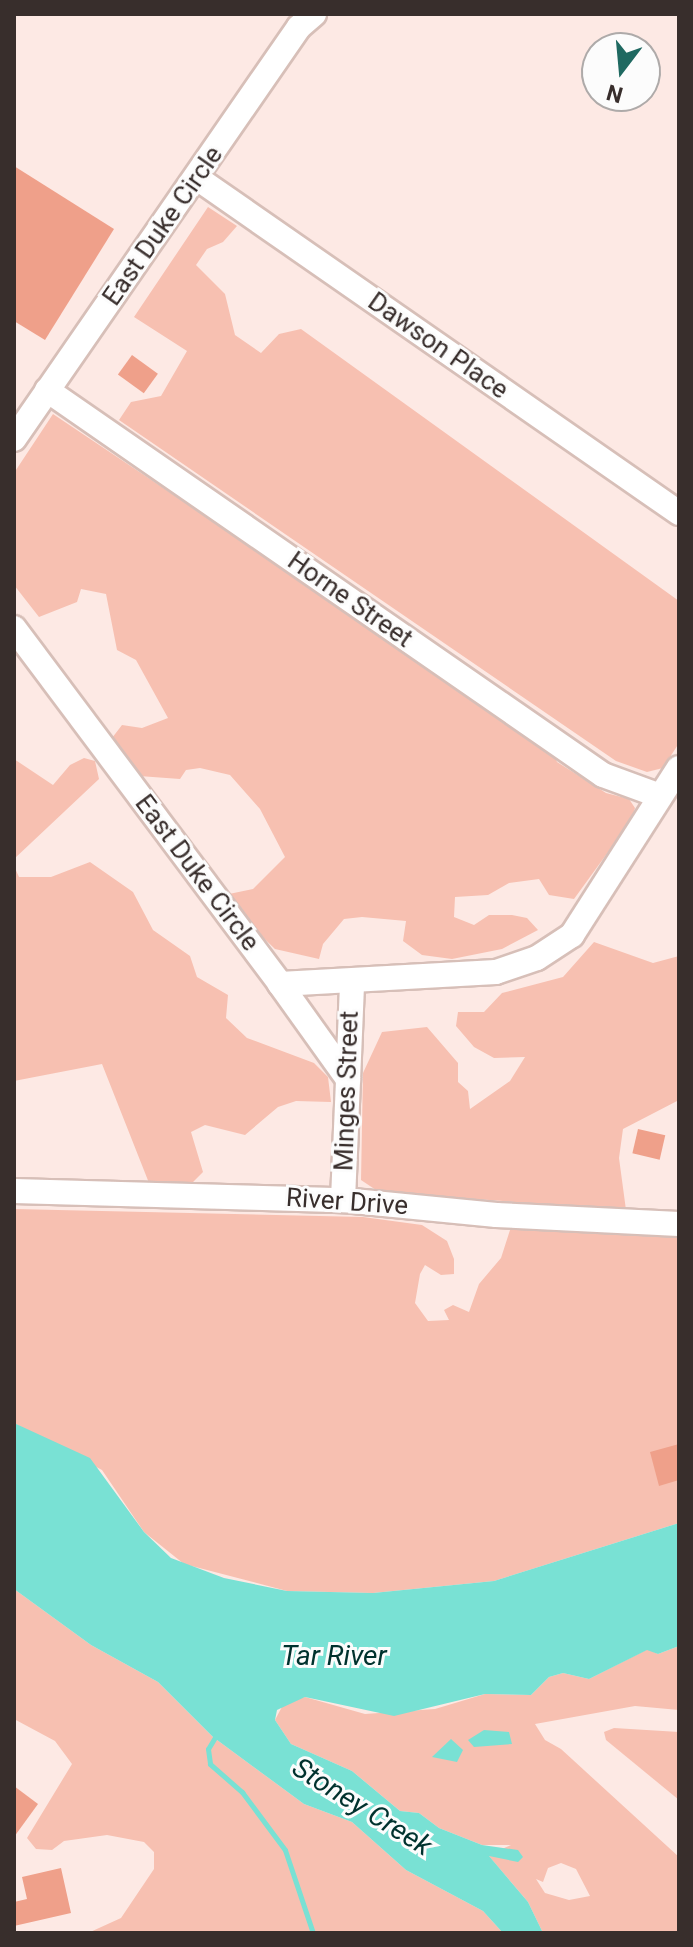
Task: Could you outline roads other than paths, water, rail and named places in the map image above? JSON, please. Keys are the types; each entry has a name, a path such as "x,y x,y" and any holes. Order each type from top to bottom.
{"street":[{"name":"East Duke Circle","path":"14,439 299,27 314,14"},
{"name":"Dawson Place","path":"197,178 679,513"},
{"name":"Horne Street","path":"47,390 603,775 660,796"},
{"name":"East Duke Circle","path":"14,628 348,1079"},
{"path":"280,984 496,972 537,958 572,935 679,768"},
{"name":"Minges Street","path":"343,1200 352,982"},
{"name":"River Drive","path":"14,1191 343,1200 496,1215 679,1224"}],"water":[{"path":"14,1423 90,1458 144,1532 171,1558 224,1578 287,1591 373,1593 494,1581 679,1523 679,1646 658,1654 647,1650 589,1679 563,1673 549,1677 531,1695 485,1694 394,1716 305,1697 277,1710 275,1720 291,1744 352,1771 400,1811 419,1813 439,1828 482,1845 518,1850 523,1857 518,1862 489,1856 528,1902 543,1933 503,1933 483,1911 406,1870 352,1822 304,1804 213,1737 158,1682 91,1645 14,1589"},
{"path":"484,1730 509,1732 512,1744 474,1747 468,1740"},
{"path":"451,1739 463,1750 457,1762 432,1757"}],"waterway":[{"path":"217,1734 208,1749 210,1764 242,1792 285,1850 313,1933"}],"water label":[{"name":"Tar River","path":"334,1656"},
{"name":"Stoney Creek","path":"362,1807"}]}
